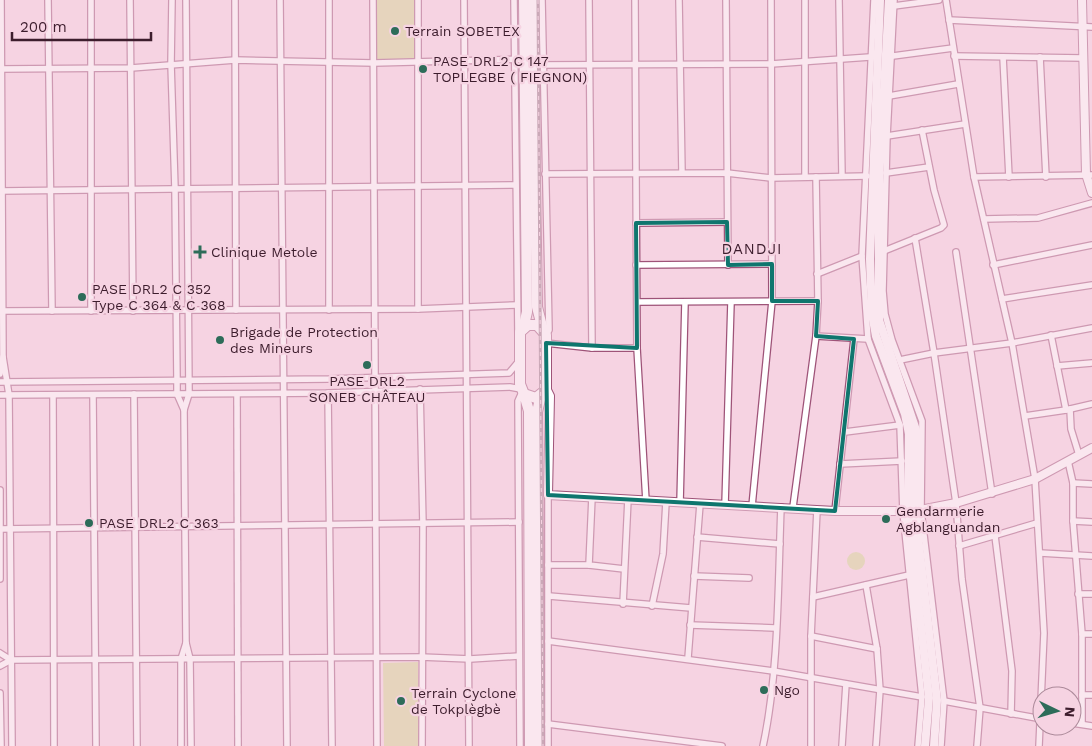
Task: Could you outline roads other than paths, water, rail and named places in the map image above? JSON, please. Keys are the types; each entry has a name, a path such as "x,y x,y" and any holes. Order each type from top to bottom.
{"highway":[{"path":"524,0 528,62 536,307 545,336 544,392 537,418 539,746"},
{"path":"530,746 529,411 522,392 519,361 521,334 527,312 528,62 532,0"},
{"path":"521,334 534,325 545,336"},
{"path":"522,392 532,398 544,392"}],"street":[{"path":"1,0 1,311 3,357 8,382 12,746"},
{"path":"48,0 52,311"},
{"path":"91,0 91,311"},
{"path":"130,0 133,311"},
{"path":"172,0 171,64 175,189 177,380 178,394 184,410"},
{"path":"186,0 188,63 189,394 184,410 186,643 190,658 191,746"},
{"path":"235,0 236,310"},
{"path":"280,0 287,746"},
{"path":"329,0 329,310"},
{"path":"373,0 377,746"},
{"path":"418,0 418,309"},
{"path":"464,0 466,307 469,388 469,746"},
{"path":"514,0 528,62 545,174 549,330 545,336 592,348 637,348"},
{"path":"521,334 517,305 515,185 528,62 542,0"},
{"path":"590,0 592,348"},
{"path":"635,0 637,348 646,501"},
{"path":"679,0 682,173"},
{"path":"726,0 728,264"},
{"path":"752,506 772,301 771,0"},
{"path":"805,0 805,177"},
{"path":"840,0 842,176"},
{"path":"874,0 862,256 868,339 900,425 902,461 944,701 938,745"},
{"path":"880,0 871,289 876,336 905,414 909,434 912,511 929,698 925,746"},
{"path":"892,2 939,0"},
{"path":"946,0 974,177 1012,343 1035,479 1044,633 1042,686"},
{"path":"1081,0 1089,175 1092,193"},
{"path":"892,2 879,180 878,320 916,430 908,575 922,698 918,746"},
{"path":"892,2 893,56 887,136 884,251 885,314 922,421 912,511 937,700 938,745"},
{"path":"949,20 1092,27"},
{"path":"893,56 953,48"},
{"path":"954,56 1083,58"},
{"path":"1004,56 1009,177"},
{"path":"1,69 131,68 235,60 374,63 465,60 590,65 680,65 771,64 870,57"},
{"path":"1040,57 1046,176"},
{"path":"889,96 958,84"},
{"path":"887,136 965,124"},
{"path":"884,251 941,228 944,225 929,167 922,130"},
{"path":"886,173 929,167"},
{"path":"545,174 682,173 727,174 771,178 867,176"},
{"path":"974,177 1089,175"},
{"path":"793,508 816,336 818,301 816,177"},
{"path":"1,191 515,185"},
{"path":"984,219 1038,218 1092,203"},
{"path":"636,223 727,222"},
{"path":"915,238 956,504 959,546 980,708 977,746"},
{"path":"993,265 1092,245"},
{"path":"956,252 992,494"},
{"path":"817,274 862,256"},
{"path":"636,265 772,264"},
{"path":"1002,299 1092,284"},
{"path":"637,302 818,301"},
{"path":"680,503 685,302"},
{"path":"725,505 731,302"},
{"path":"1,311 418,309 517,305"},
{"path":"900,360 934,353 1012,343 1092,328"},
{"path":"1051,335 1068,410 1070,429 1079,455"},
{"path":"816,336 868,339"},
{"path":"835,511 854,339"},
{"path":"0,374 3,357"},
{"path":"0,382 284,380 509,372 519,361"},
{"path":"1057,366 1092,363"},
{"path":"0,395 284,394 469,388 522,392 518,401 520,746"},
{"path":"420,389 422,746"},
{"path":"544,392 550,396 548,746"},
{"path":"328,393 331,524 332,746"},
{"path":"134,394 137,746"},
{"path":"237,394 238,746"},
{"path":"52,395 54,746"},
{"path":"93,395 96,746"},
{"path":"1025,416 1068,410 1092,404"},
{"path":"844,432 900,425"},
{"path":"548,495 835,511 912,511 956,504 1035,479 1092,448"},
{"path":"840,464 902,461"},
{"path":"1068,461 1073,483 1073,521 1082,634 1082,686"},
{"path":"1073,483 1092,484"},
{"path":"0,490 0,579"},
{"path":"589,565 592,497"},
{"path":"623,604 628,499"},
{"path":"652,606 663,554 666,502"},
{"path":"688,658 700,504"},
{"path":"763,746 768,725 773,671 781,507"},
{"path":"811,746 811,636 817,510"},
{"path":"1073,521 1092,522"},
{"path":"0,529 237,528 331,524 422,525 519,522"},
{"path":"959,546 1037,523"},
{"path":"995,536 1012,670 1010,714"},
{"path":"697,537 780,544"},
{"path":"1040,553 1092,556"},
{"path":"548,565 589,565 624,569"},
{"path":"813,597 908,575"},
{"path":"694,576 749,578"},
{"path":"866,585 877,649 880,690 876,746"},
{"path":"1078,594 1092,594"},
{"path":"549,596 623,604 691,608"},
{"path":"690,625 775,628"},
{"path":"1082,634 1092,634"},
{"path":"811,636 877,649"},
{"path":"548,641 688,658 810,677 922,698"},
{"path":"181,746 181,659 186,643"},
{"path":"0,653 11,660"},
{"path":"0,666 11,660 331,657 470,659 519,656"},
{"path":"842,746 846,684"},
{"path":"0,692 0,746"},
{"path":"1082,695 1092,695"},
{"path":"944,701 1032,718"},
{"path":"548,724 722,746"},
{"path":"1082,724 1092,726"}],"railway":[{"path":"538,0 543,746"}],"place":[{"name":"Terrain SOBETEX","path":"395,31"},
{"name":"PASE DRL2 C 147 TOPLEGBE ( FIEGNON)","path":"423,69"},
{"name":"Clinique Metole","path":"200,252"},
{"name":"PASE DRL2 C 352 Type C 364 & C 368","path":"82,297"},
{"name":"Brigade de Protection des Mineurs","path":"220,340"},
{"name":"PASE DRL2 SONEB CHÂTEAU","path":"367,365"},
{"name":"Gendarmerie Agblanguandan","path":"886,519"},
{"name":"PASE DRL2 C 363","path":"89,523"},
{"name":"Ngo","path":"764,690"},
{"name":"Terrain Cyclone de Tokplègbè","path":"401,701"}],"district":[{"name":"DANDJI","path":"752,249"}]}
